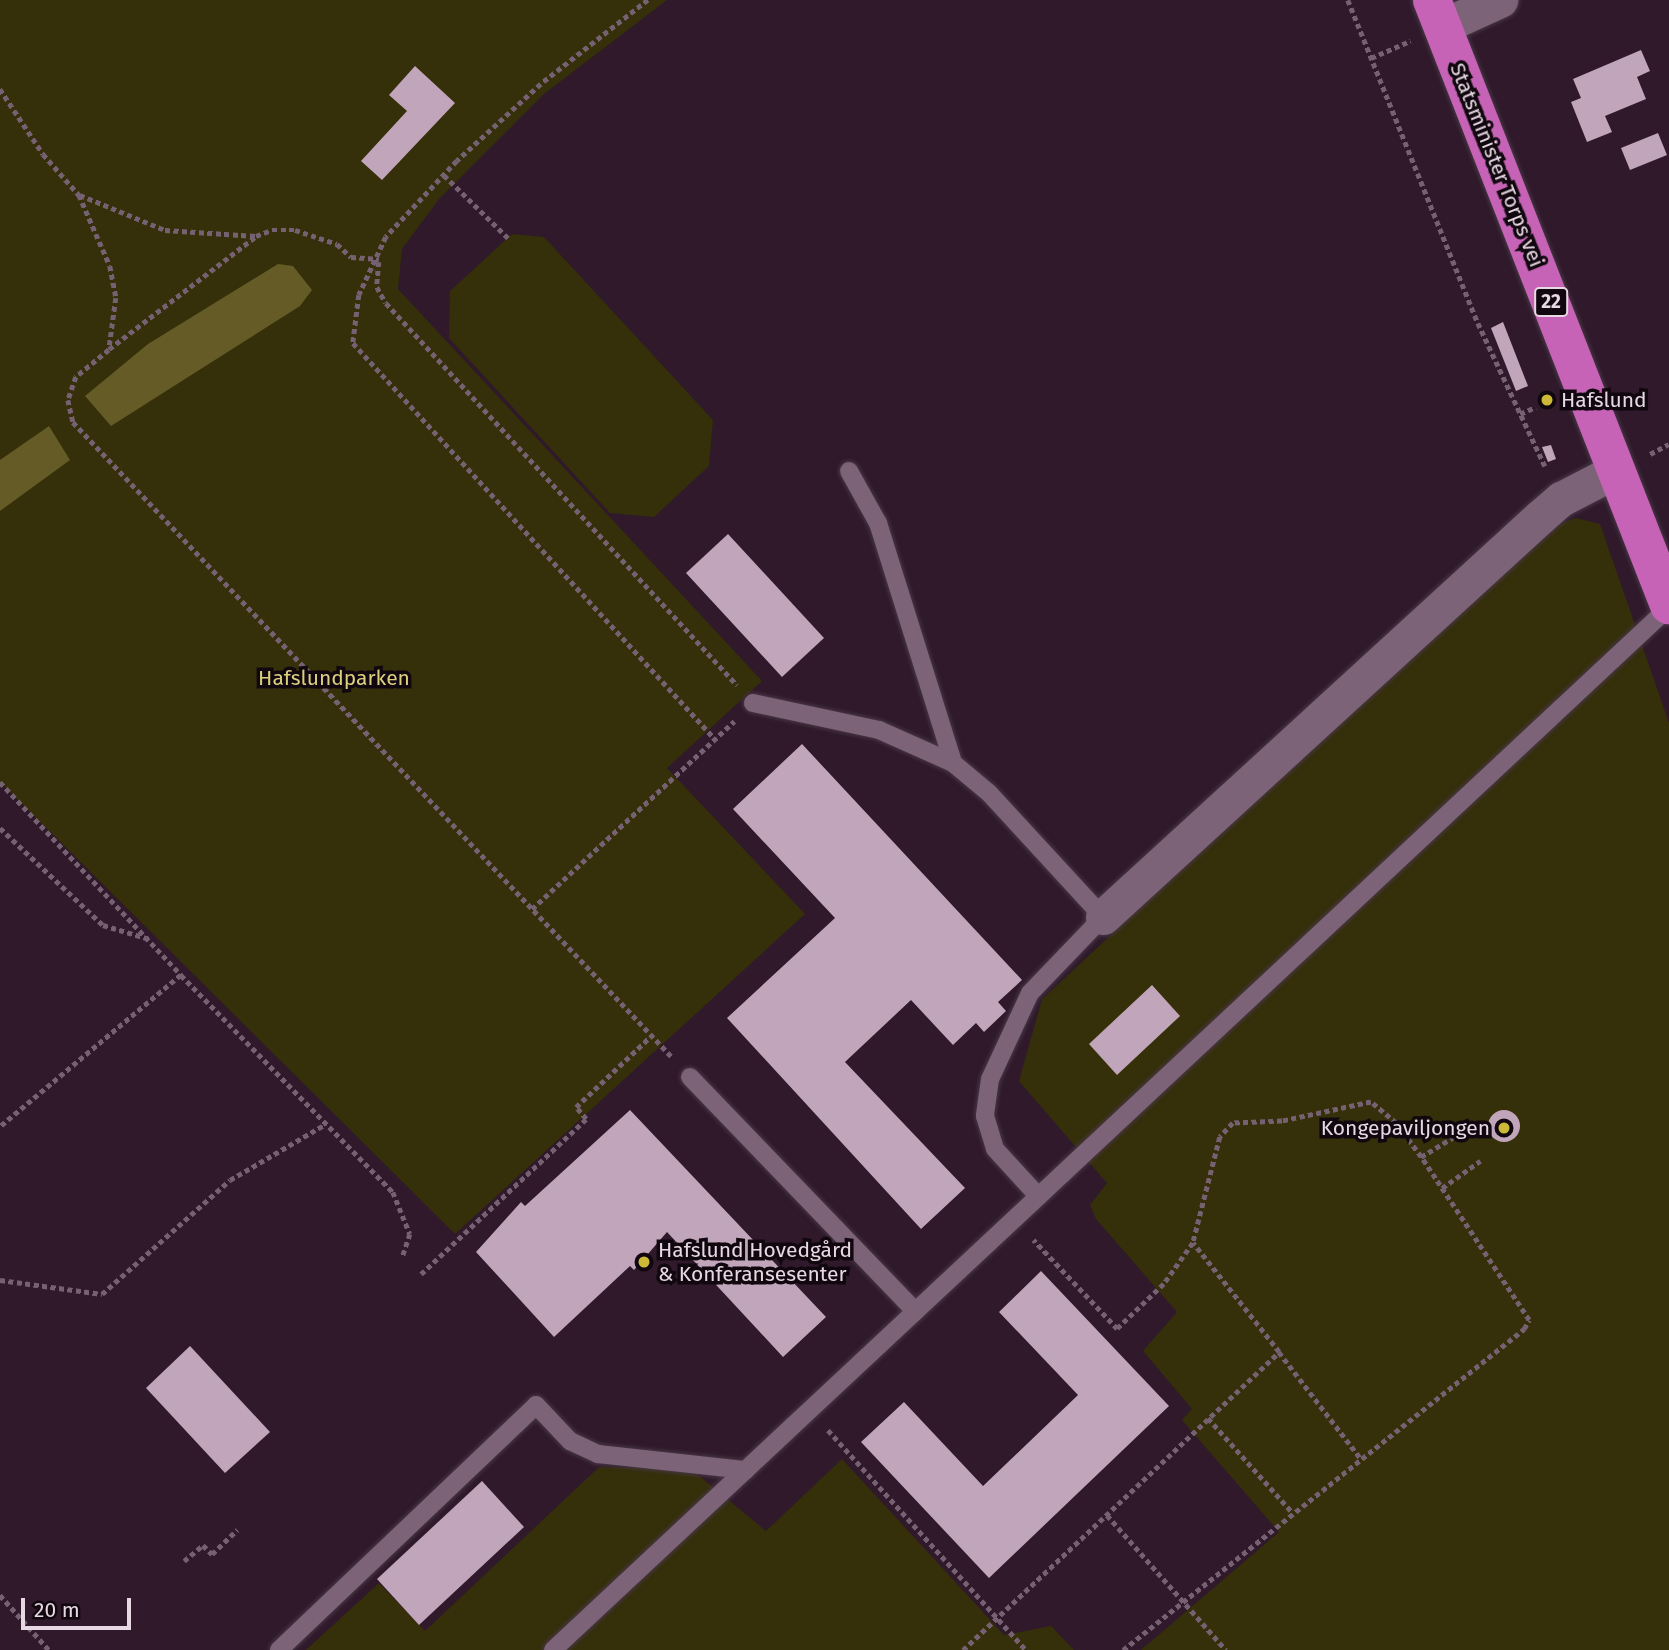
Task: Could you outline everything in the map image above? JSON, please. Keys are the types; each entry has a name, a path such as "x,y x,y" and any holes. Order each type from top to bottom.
{"highway":[{"name":"Statsminister Torps vei","path":"1437,13 1669,606"}],"street":[{"path":"1437,13 1500,0"},
{"path":"1103,917 1561,499 1617,470"}],"lane":[{"path":"849,471 878,523 953,763"},
{"path":"553,1650 1669,606"},
{"path":"753,703 880,730 953,763 989,793 1103,917 1030,993 990,1079 985,1116 995,1149 1038,1196"},
{"path":"685,1071 915,1311"},
{"path":"279,1650 536,1405 570,1441 598,1454 746,1470"}],"path":[{"path":"648,0 541,84 443,174 386,237 379,259 359,295 353,343 715,739"},
{"path":"1348,0 1520,414 1561,499"},
{"path":"0,89 43,154 79,195 110,266 116,299 109,350"},
{"path":"443,174 508,238"},
{"path":"79,195 165,230 256,236 295,230 337,244 351,257 379,259"},
{"path":"256,236 76,377 68,400 73,422 685,1071"},
{"path":"379,259 377,286 386,303 753,703 532,909"},
{"path":"1520,414 1536,407"},
{"path":"0,782 181,975 393,1192 410,1234 404,1256"},
{"path":"0,828 103,925 150,940"},
{"path":"0,1127 63,1068 181,975"},
{"path":"421,1274 586,1119 576,1107 651,1036"},
{"path":"1013,1219 1117,1329 1164,1284 1193,1243 1220,1138 1233,1124 1282,1121 1371,1102 1396,1123 1421,1157 1529,1320 1123,1650"},
{"path":"0,1280 102,1294 230,1180 326,1124"},
{"path":"1421,1157 1462,1132"},
{"path":"1442,1188 1480,1161"},
{"path":"1193,1243 1360,1459"},
{"path":"963,1650 1279,1352"},
{"path":"810,1410 1027,1650"},
{"path":"1208,1418 1293,1513"},
{"path":"1107,1515 1226,1650"},
{"path":"184,1561 203,1545 212,1554 237,1530"},
{"path":"0,1595 49,1650"}],"green space":[{"name":"Hafslundparken","path":"0,0 667,0 544,94 439,199 402,249 398,289 762,681 667,768 805,914 455,1234 0,782"},
{"path":"512,234 544,237 713,420 709,466 654,517 610,513 449,338 450,291"},
{"path":"1576,518 1600,524 1669,723 1669,1650 1141,1650 1279,1532 1182,1420 1192,1409 1143,1351 1177,1312 1096,1219 1090,1205 1107,1183 1019,1081 1042,999 1550,527"},
{"path":"842,1459 1004,1635 1051,1626 1074,1650 306,1650 379,1583 425,1631 599,1467 691,1469 766,1531"}],"shaded area":[{"path":"278,264 293,266 312,290 300,306 111,426 85,396 148,344"},
{"path":"49,426 70,460 0,511 0,460"}],"building":[{"path":"1641,50 1650,71 1637,77 1646,99 1605,116 1612,132 1587,142 1571,102 1581,98 1573,79"},
{"path":"415,66 455,103 382,180 361,161 407,111 389,95"},
{"path":"1658,133 1667,155 1630,170 1621,148"},
{"path":"1503,322 1528,386 1516,391 1491,328"},
{"path":"1551,445 1556,459 1548,462 1542,447"},
{"path":"728,534 824,638 782,677 686,573"},
{"path":"802,744 1022,980 998,1002 1006,1011 984,1032 976,1023 953,1045 911,1000 845,1062 965,1188 921,1229 727,1018 835,918 733,809"},
{"path":"1152,985 1180,1016 1117,1075 1089,1044"},
{"path":"630,1110 826,1317 783,1357 667,1232 634,1270 630,1266 554,1337 476,1252 521,1202 525,1206"},
{"name":"Kongepaviljongen","path":"1504,1110 1515,1115 1520,1126 1515,1137 1504,1142 1493,1137 1488,1126 1493,1115"},
{"path":"1041,1271 1169,1406 989,1578 861,1442 904,1402 983,1486 1078,1395 999,1312"},
{"path":"190,1346 270,1432 225,1473 146,1388"},
{"path":"482,1481 524,1527 419,1625 377,1579"}],"place":[{"name":"Hafslund","path":"1547,400"},
{"name":"Kongepaviljongen","path":"1504,1128"},
{"name":"Hafslund Hovedgård & Konferansesenter","path":"644,1262"}]}
